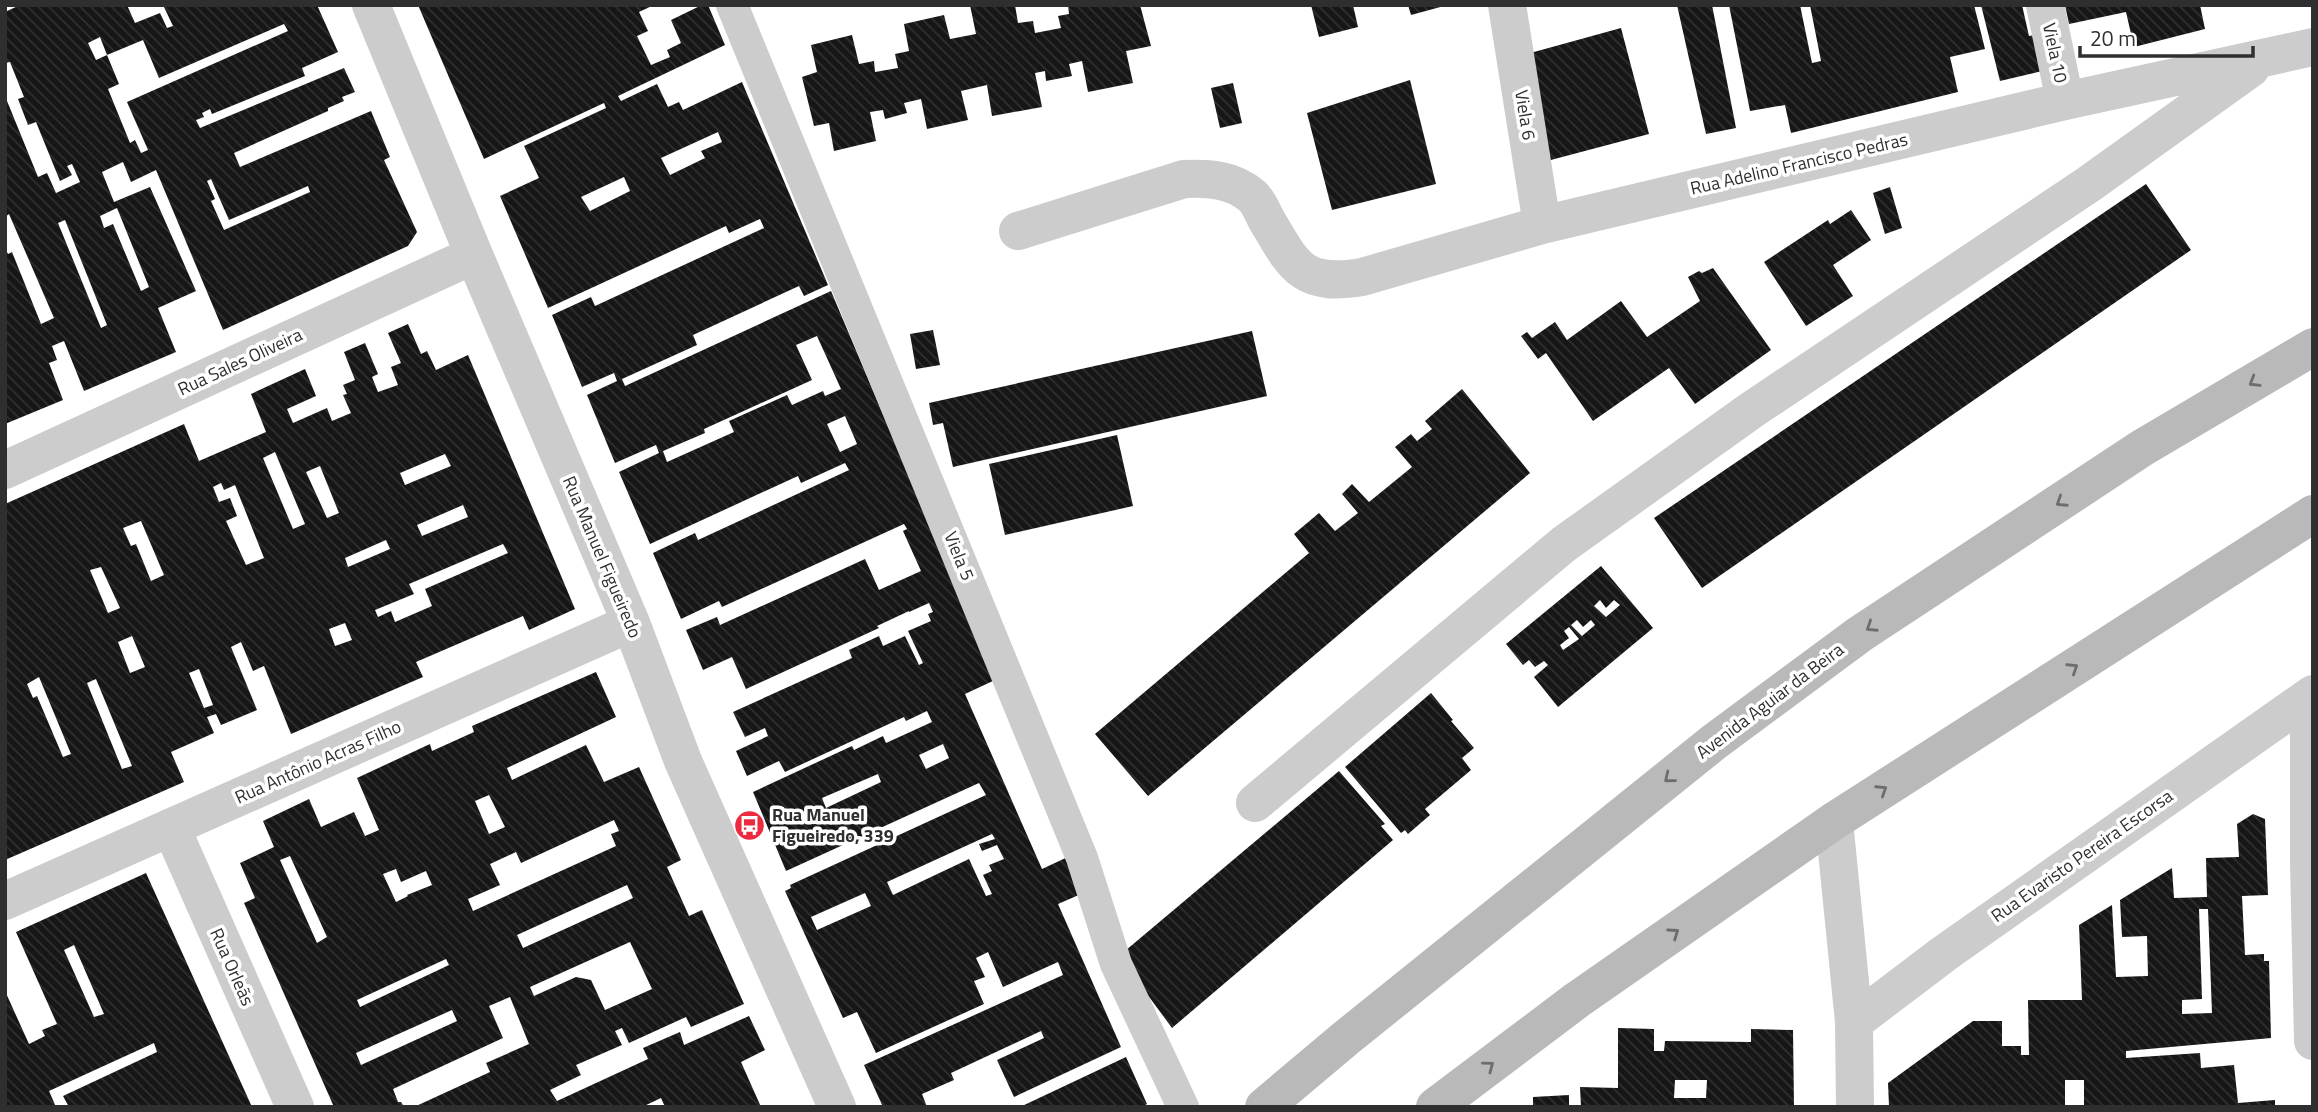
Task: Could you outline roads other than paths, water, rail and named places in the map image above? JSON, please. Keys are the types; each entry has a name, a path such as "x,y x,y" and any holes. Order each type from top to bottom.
{"main road":[{"name":"Avenida Aguiar da Beira","path":"1264,1107 1714,742 1860,634 2142,448 2313,346"},
{"path":"1435,1107 1577,1000 1834,821 2313,514"}],"street":[{"name":"Rua Manuel Figueiredo","path":"371,5 631,623 683,761 837,1107"},
{"name":"Viela 6","path":"1507,5 1542,225"},
{"name":"Viela 10","path":"2045,5 2065,101"},
{"name":"Rua Adelino Francisco Pedras","path":"1017,231 1184,179 1210,178 1233,184 1253,197 1292,263 1315,278 1337,281 1362,277 1542,225 2065,101 2313,47"},
{"path":"1255,803 1564,544 1753,409 2089,184 2264,58"},
{"name":"Rua Sales Oliveira","path":"5,470 474,255"},
{"name":"Rua Antônio Acras Filho","path":"5,901 631,623"},
{"path":"2311,695 2309,862 2313,1041"},
{"name":"Rua Evaristo Pereira Escorsa","path":"1854,1021 1945,953 2311,695"},
{"path":"1834,821 1854,1021 1855,1107"},
{"name":"Rua Orleãs","path":"171,827 295,1107"}],"lane":[{"name":"Viela 5","path":"732,5 1082,858 1116,964 1183,1107"}],"place":[{"name":"Rua Manuel Figueiredo, 339","path":"749,825"}]}
